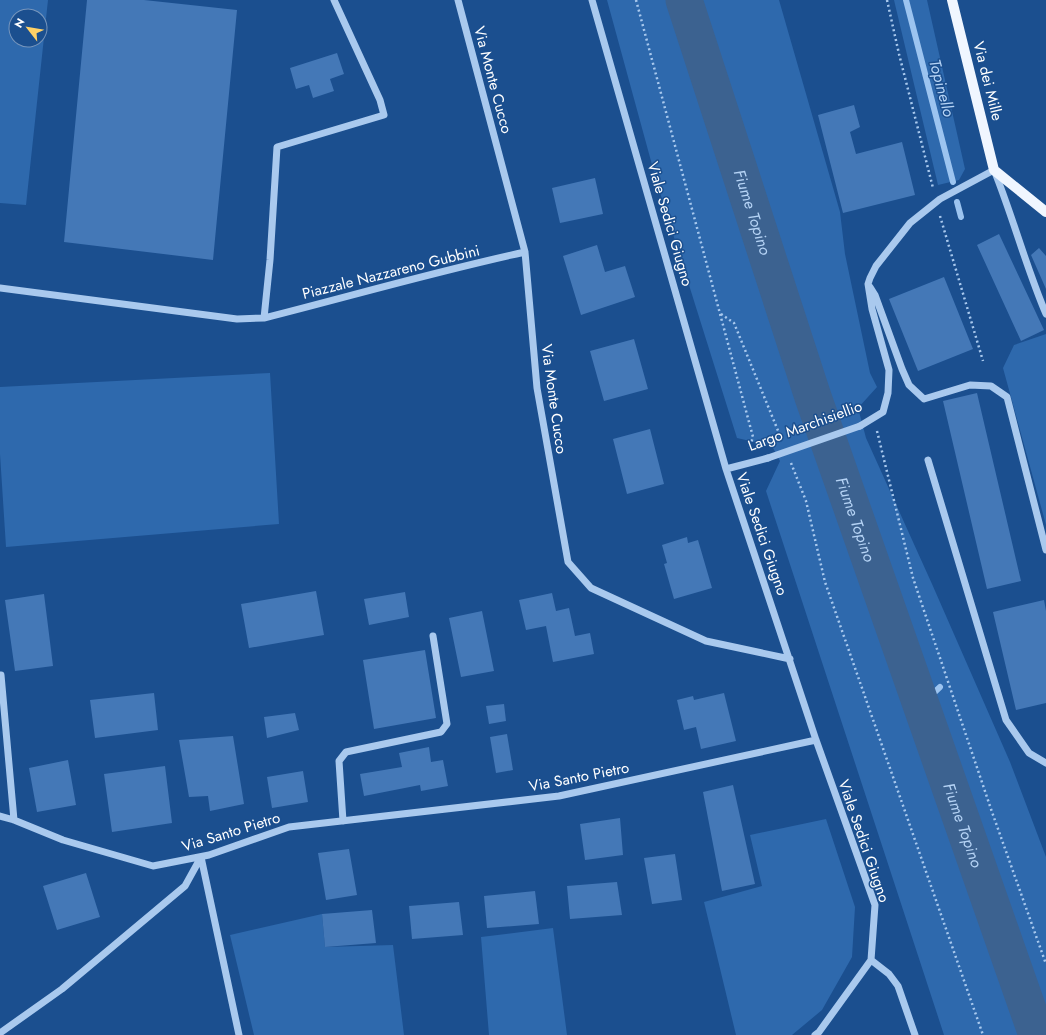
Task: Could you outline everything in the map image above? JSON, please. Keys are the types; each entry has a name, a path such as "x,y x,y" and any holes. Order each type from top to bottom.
{"main road":[{"name":"Via dei Mille","path":"952,0 994,170"},
{"path":"994,170 1046,212"}],"street":[{"path":"264,318 270,260 277,147 384,115 380,100 334,0"},
{"name":"Via Monte Cucco","path":"458,0 525,252 537,388 568,562 591,588 706,641 790,659"},
{"name":"Viale Sedici Giugno","path":"592,0 726,469 816,740 876,904 871,960"},
{"path":"1046,314 1022,249 1009,208 994,170 936,202 910,223 876,266 868,284 875,295 909,385 924,399 970,386 991,386 1007,397 1046,550"},
{"name":"Piazzale Nazzareno Gubbini","path":"0,288 237,319 264,318 336,300 404,280 525,252"},
{"name":"Largo Marchisiellio","path":"726,469 768,458 860,426 883,412 888,393 889,370 872,309 868,284"},
{"path":"928,460 1006,720 1029,753 1046,763"},
{"path":"344,821 339,761 346,752 441,732 447,724 433,636"},
{"path":"1,675 14,820"},
{"name":"Via Santo Pietro","path":"0,816 14,820 63,840 153,866 209,855 289,827 559,796 816,740"},
{"path":"0,1033 62,989 185,886 201,857"},
{"path":"201,857 239,1035"},
{"path":"816,1035 871,960 889,974 898,986 915,1035"}],"path":[{"path":"636,0 753,436 745,464"},
{"path":"887,0 936,202 983,361"},
{"path":"721,314 734,323 784,444"},
{"path":"874,417 913,578 992,812 1046,964"},
{"path":"789,459 806,501 825,582 984,1035"}],"shaded area":[{"path":"0,0 48,0 47,8 8,8 8,48 43,48 26,205 0,203"},
{"path":"607,0 779,0 840,212 845,254 870,373 877,387 858,408 866,438 1010,762 1046,857 1046,1035 944,1035 766,491 780,461 772,446 737,438 657,183"},
{"path":"894,0 927,0 965,169 959,180 938,185"},
{"path":"1046,334 1046,525 1003,368 1014,345"},
{"path":"270,373 279,524 6,547 0,454 0,387"},
{"path":"826,819 855,907 852,957 822,1010 792,1035 736,1035 704,902 762,886 750,835"},
{"path":"322,914 325,947 393,945 404,1035 254,1035 230,935"},
{"path":"553,928 567,1035 489,1035 481,937"}],"building":[{"path":"87,0 144,0 237,10 213,260 64,242"},
{"path":"337,53 344,74 330,79 334,91 313,98 309,85 296,89 290,68"},
{"path":"854,105 860,127 850,132 856,154 902,142 915,195 843,213 818,115"},
{"path":"595,178 603,214 560,223 552,188"},
{"path":"999,234 1044,330 1021,341 977,245"},
{"path":"597,245 605,272 625,266 635,297 581,315 563,256"},
{"path":"1039,248 1046,256 1046,289 1031,255"},
{"path":"944,277 973,349 918,371 889,299"},
{"path":"634,339 648,389 604,401 590,351"},
{"path":"977,393 1021,581 987,589 943,401"},
{"path":"650,429 664,484 627,494 613,439"},
{"path":"687,537 688,543 698,540 712,588 674,599 664,564 667,563 662,545"},
{"path":"316,591 324,635 249,648 241,604"},
{"path":"405,592 409,617 369,625 364,599"},
{"path":"552,593 556,611 569,608 575,636 590,633 594,654 553,662 546,626 526,630 519,600"},
{"path":"44,594 53,666 15,671 5,600"},
{"path":"1044,600 1046,611 1046,703 1016,710 993,612"},
{"path":"482,611 494,671 461,677 449,618"},
{"path":"425,650 436,718 374,729 363,660"},
{"path":"154,693 158,730 95,738 90,700"},
{"path":"724,693 736,741 701,749 696,727 684,730 677,700 693,696 694,700"},
{"path":"504,704 506,721 489,724 486,706"},
{"path":"295,713 299,730 267,738 264,717"},
{"path":"507,734 513,770 496,773 490,737"},
{"path":"233,736 244,804 210,811 208,796 189,797 179,740"},
{"path":"429,747 431,762 443,760 448,786 421,791 420,785 364,796 360,774 402,767 399,753"},
{"path":"68,760 76,805 37,812 29,768"},
{"path":"165,766 172,823 112,832 104,774"},
{"path":"303,771 308,802 272,808 267,777"},
{"path":"733,785 755,884 722,891 703,792"},
{"path":"620,818 623,855 585,860 580,824"},
{"path":"349,849 357,895 326,900 318,853"},
{"path":"675,854 682,900 652,904 644,858"},
{"path":"86,873 100,917 57,930 43,886"},
{"path":"617,882 622,915 570,919 567,886"},
{"path":"535,891 539,924 487,928 484,896"},
{"path":"459,902 463,935 412,939 409,906"},
{"path":"372,910 376,943 325,947 322,914"}],"waterway":[{"name":"Fiume Topino","path":"684,0 813,397 1037,1035"},
{"name":"Topinello","path":"906,0 953,182"},
{"name":"Topinello","path":"957,202 961,217"},
{"name":"Topinello","path":"921,705 940,687"}]}
